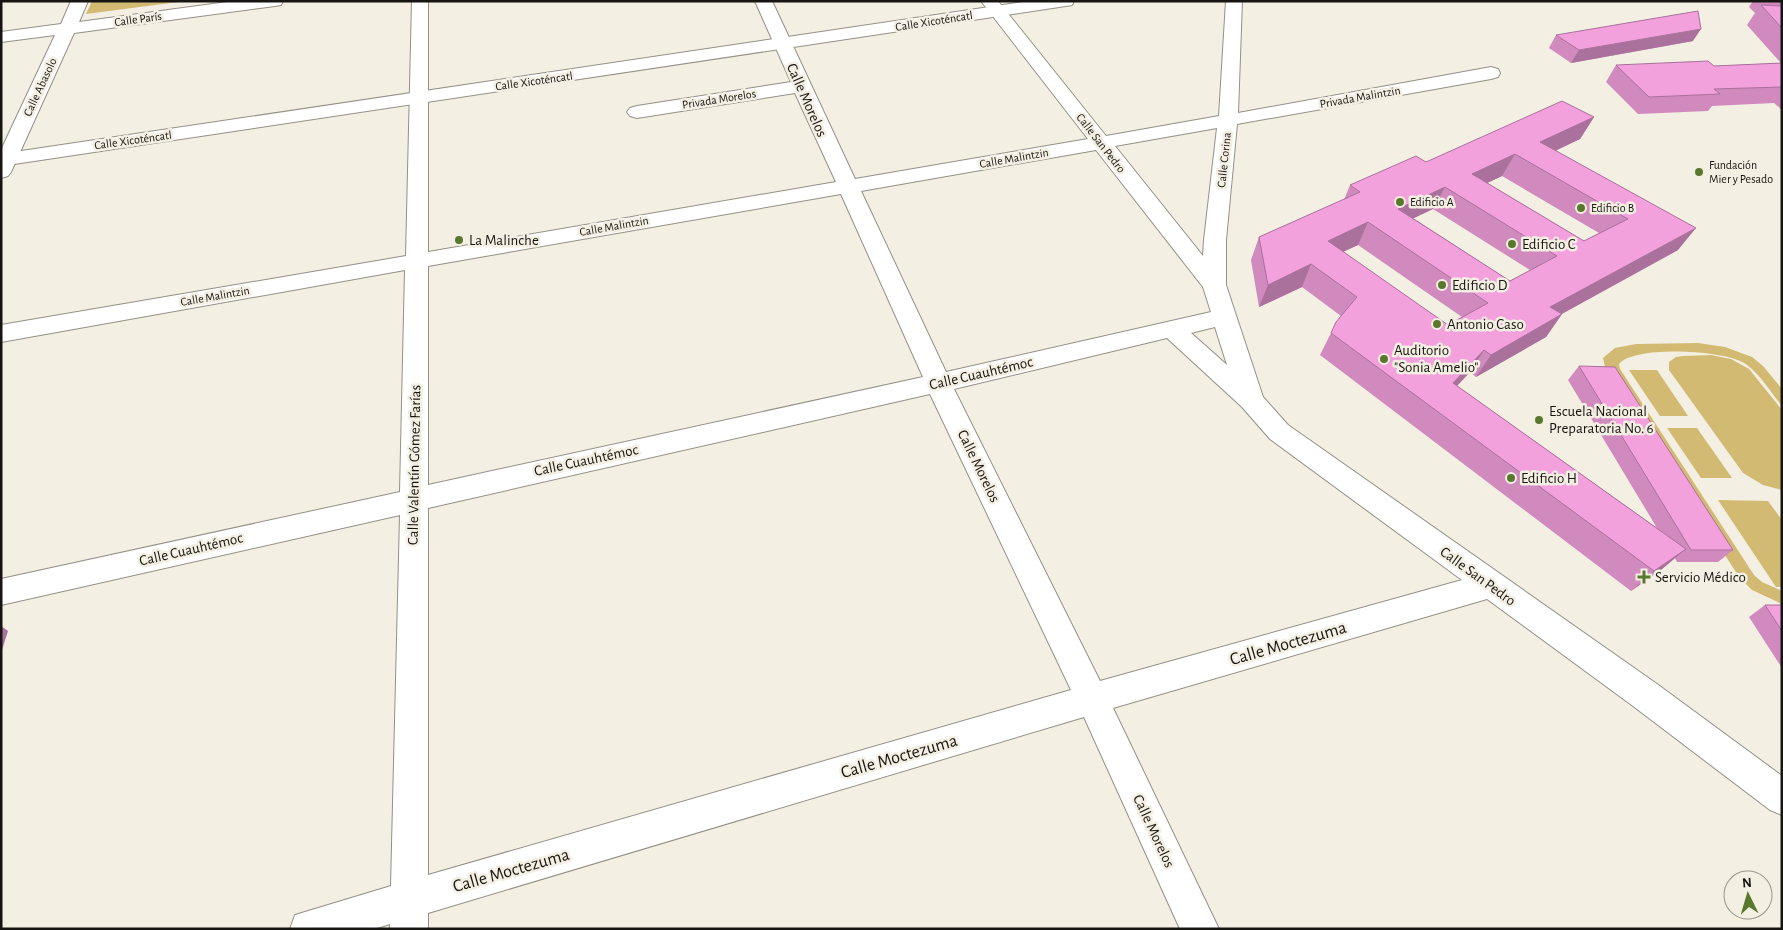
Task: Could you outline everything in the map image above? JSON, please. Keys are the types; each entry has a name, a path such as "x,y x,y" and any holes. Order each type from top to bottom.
{"street":[{"name":"Calle Abasolo","path":"3,164 80,1"},
{"name":"Calle París","path":"1,37 275,1"},
{"name":"Calle Valentín Gómez Farías","path":"409,914 420,1"},
{"name":"Calle Morelos","path":"763,1 846,187 938,383 1092,699 1200,929"},
{"name":"Calle Xicoténcatl","path":"3,164 420,97 782,44 993,6 1066,1"},
{"name":"Calle Corina","path":"1224,316 1214,285 1215,240 1228,121 1234,1"},
{"name":"Calle San Pedro","path":"993,6 1214,285"},
{"name":"Privada Malintzin","path":"1228,121 1491,72"},
{"name":"Privada Morelos","path":"637,112 801,86"},
{"name":"Calle Malintzin","path":"1,334 417,260 1228,121"},
{"name":"Calle San Pedro","path":"1224,316 1251,401 1279,432 1490,585 1645,694 1782,798"},
{"name":"Calle Cuauhtémoc","path":"1,592 414,498 938,383 1224,316"},
{"path":"1171,328 1251,401"},
{"name":"Calle Moctezuma","path":"309,929 409,914 1092,699 1490,585"}],"shaded area":[{"path":"92,1 186,1 86,14"},
{"path":"1698,343 1725,347 1752,357 1763,366 1782,389 1782,406 1760,377 1744,363 1718,355 1680,352 1642,354 1628,358 1619,364 1620,369 1754,575 1762,582 1782,591 1782,604 1752,590 1739,577 1605,367 1603,358 1615,348 1636,344"},
{"path":"1711,355 1731,359 1749,369 1782,410 1782,490 1763,485 1743,473 1669,370 1669,362 1676,357"},
{"path":"1629,370 1657,370 1688,416 1660,416"},
{"path":"1667,428 1697,428 1732,478 1701,478"},
{"path":"1718,500 1768,501 1782,520 1782,587 1776,587"}],"building":[{"path":"1761,5 1782,6 1782,28"},
{"path":"1698,11 1701,29 1579,50 1556,35"},
{"path":"1708,61 1714,66 1782,63 1782,87 1714,89 1720,94 1649,97 1616,65"},
{"path":"1562,101 1594,117 1540,142 1696,228 1550,307 1562,314 1491,355 1484,350 1453,383 1686,549 1654,571 1331,333 1336,322 1357,297 1311,264 1268,285 1259,237 1360,192 1350,185 1416,156 1426,162","holes":["1515,154 1628,219 1584,241 1472,174","1445,187 1557,256 1510,281 1398,209","1368,222 1488,303 1448,325 1328,241"]},
{"path":"1579,366 1615,367 1733,550 1691,550"},
{"path":"1765,605 1782,605 1782,631"}],"place":[{"name":"Fundación Mier y Pesado","path":"1699,172"},
{"name":"Edificio A","path":"1400,202"},
{"name":"Edificio B","path":"1581,208"},
{"name":"La Malinche","path":"459,240"},
{"name":"Edificio C","path":"1512,244"},
{"name":"Edificio D","path":"1442,285"},
{"name":"Antonio Caso","path":"1437,324"},
{"name":"Auditorio \"Sonia Amelio\"","path":"1384,359"},
{"name":"Escuela Nacional Preparatoria No. 6","path":"1539,420"},
{"name":"Edificio H","path":"1511,478"},
{"name":"Servicio Médico","path":"1644,577"}]}
